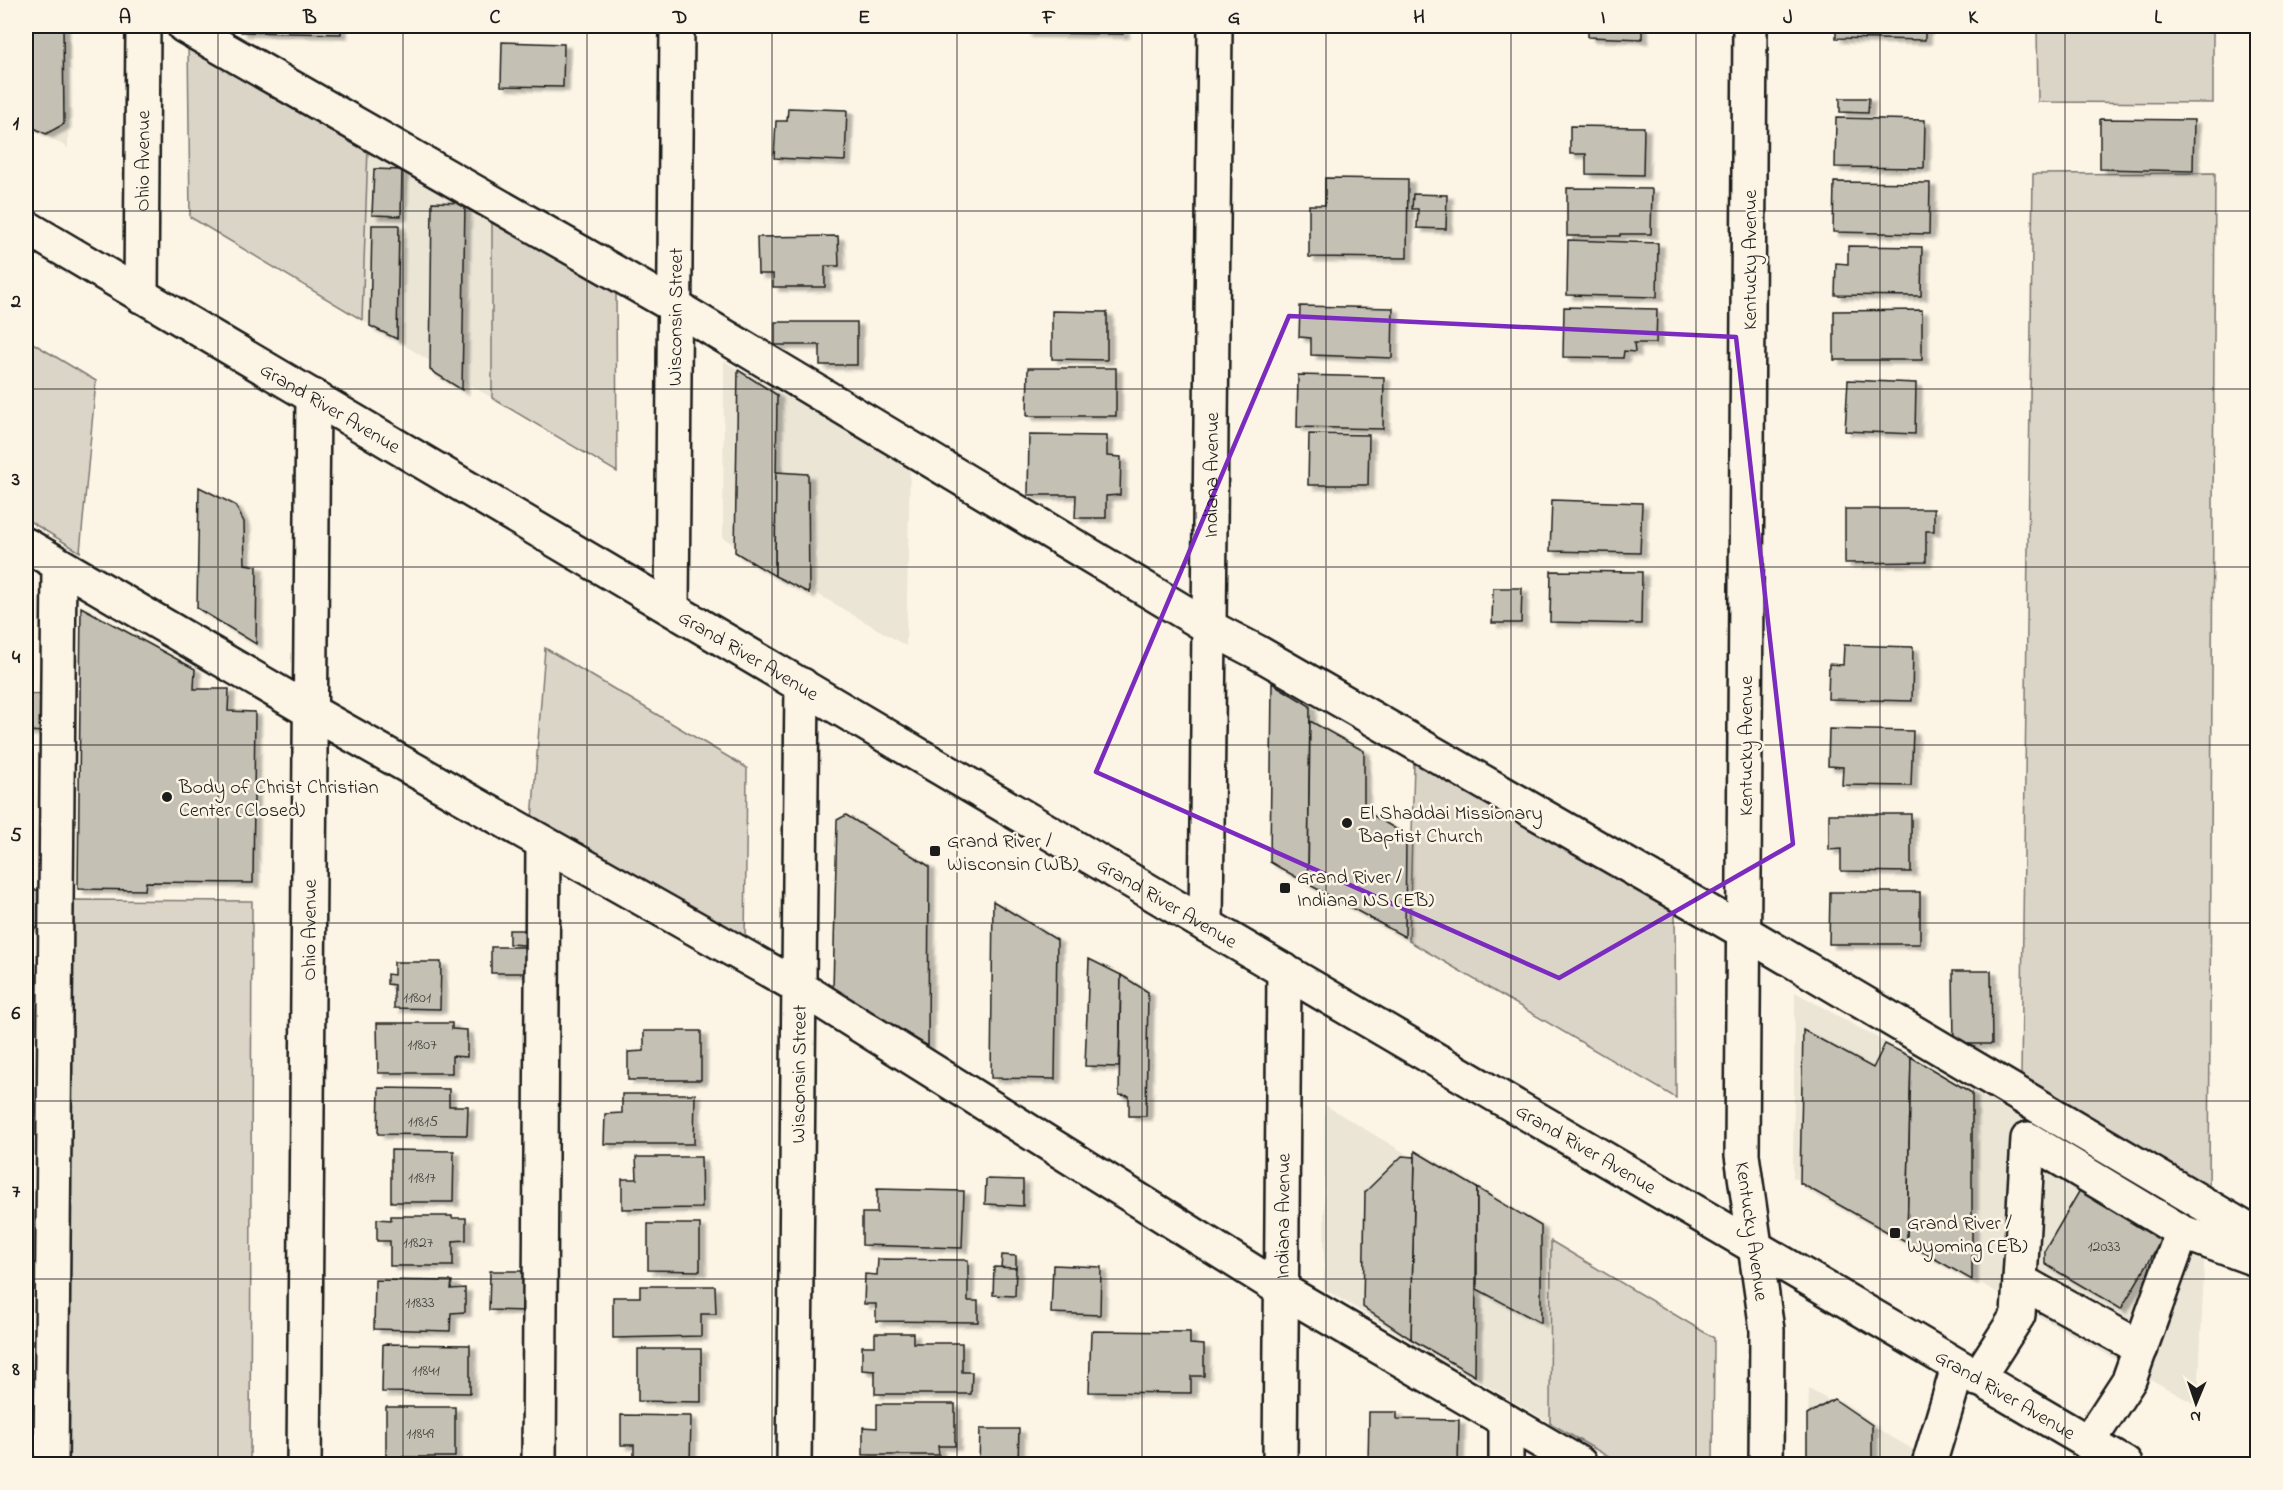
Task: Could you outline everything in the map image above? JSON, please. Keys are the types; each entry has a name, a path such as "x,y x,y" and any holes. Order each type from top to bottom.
{"street":[{"name":"Ohio Avenue","path":"141,296 143,26"},
{"path":"184,26 674,306 1209,627 1257,652 1744,932 2258,1236"},
{"name":"Wisconsin Street","path":"672,608 677,26"},
{"name":"Indiana Avenue","path":"1206,925 1215,26"},
{"name":"Kentucky Avenue","path":"1750,26 1742,1155 1767,1330 1766,1464"},
{"name":"Grand River Avenue","path":"26,227 1206,925 2125,1464"},
{"name":"Ohio Avenue","path":"304,1464 313,396"},
{"path":"26,545 310,711 799,987 1282,1290 1580,1464"},
{"path":"51,1464 59,565"},
{"name":"Wisconsin Street","path":"794,1464 802,685"},
{"path":"539,1464 543,843"},
{"name":"Indiana Avenue","path":"1280,1464 1284,970"},
{"path":"1929,1464 1967,1373 2018,1315 2028,1139 2182,1232 2258,1260"},
{"path":"2088,1443 2129,1380 2182,1232"},
{"path":"2020,1281 2141,1348"},
{"path":"1506,1421 1506,1464"}],"highlighted area":[{"path":"1289,316 1736,337 1793,844 1559,978 1096,772"}],"shaded area":[{"path":"26,26 70,26 68,148 26,123"},
{"path":"2037,26 2213,26 2213,103 2038,102"},
{"path":"188,39 368,148 362,320 190,217"},
{"path":"368,148 492,220 492,398 362,320"},
{"path":"2215,173 2209,1191 2021,1076 2033,174"},
{"path":"492,220 616,289 617,472 492,398"},
{"path":"26,339 96,381 80,552 26,519"},
{"path":"724,361 910,467 906,646 723,538"},
{"path":"545,648 747,768 745,943 532,820"},
{"path":"1414,763 1675,909 1676,1098 1409,941"},
{"path":"70,900 252,901 250,1464 68,1464"},
{"path":"1795,992 2206,1221 2198,1406 1793,1177"},
{"path":"1325,1105 1551,1241 1550,1423 1324,1289"},
{"path":"1551,1241 1714,1338 1713,1464 1621,1464 1550,1423"},
{"path":"1809,1389 1938,1464 1806,1464"}],"building":[{"path":"26,26 63,26 64,124 46,134 26,124"},
{"path":"241,26 341,26 341,34 241,32"},
{"path":"1026,26 1123,26 1123,34 1026,33"},
{"path":"1588,26 1642,26 1642,39 1588,37"},
{"path":"1836,26 1925,26 1925,40 1836,38"},
{"path":"502,42 564,44 563,87 501,86"},
{"path":"1840,98 1869,98 1868,113 1840,112"},
{"path":"788,108 847,110 845,161 774,158 776,121 787,121"},
{"path":"1836,118 1925,120 1924,168 1835,167"},
{"path":"2100,119 2194,120 2193,171 2100,169"},
{"path":"1570,126 1644,127 1643,175 1586,174 1586,154 1570,154"},
{"path":"374,169 402,170 401,216 372,215"},
{"path":"1325,178 1408,179 1407,258 1309,257 1309,205 1325,205"},
{"path":"1834,182 1930,183 1929,234 1833,232"},
{"path":"1567,188 1652,189 1651,234 1567,236"},
{"path":"1413,194 1447,195 1446,229 1417,228 1418,209 1412,209"},
{"path":"432,202 465,203 462,390 430,370"},
{"path":"372,225 399,225 397,339 370,326"},
{"path":"838,236 839,266 825,266 825,287 773,287 773,274 758,274 757,237"},
{"path":"1568,240 1658,243 1657,297 1567,295"},
{"path":"1848,246 1922,247 1921,296 1835,295 1836,263 1848,264"},
{"path":"1300,306 1393,308 1392,358 1311,355 1311,338 1299,337"},
{"path":"1564,307 1657,309 1656,343 1634,343 1635,352 1624,351 1623,358 1563,357"},
{"path":"1922,310 1922,360 1834,360 1834,311"},
{"path":"1052,311 1107,312 1107,360 1052,359"},
{"path":"775,322 857,322 857,365 820,365 820,345 775,345"},
{"path":"1028,368 1116,368 1116,416 1027,416"},
{"path":"738,370 777,395 775,576 735,552"},
{"path":"1298,375 1384,377 1383,429 1297,427"},
{"path":"1848,380 1916,383 1915,434 1845,431"},
{"path":"1309,434 1369,435 1368,485 1308,485"},
{"path":"1029,435 1107,436 1107,456 1121,457 1120,495 1106,496 1106,518 1075,518 1076,495 1028,495"},
{"path":"776,472 808,474 809,593 775,576"},
{"path":"199,487 235,505 244,522 245,564 257,566 256,644 197,608"},
{"path":"1552,500 1642,503 1640,553 1550,551"},
{"path":"1845,509 1934,509 1934,531 1926,531 1926,562 1845,563"},
{"path":"1551,571 1642,572 1641,624 1550,622"},
{"path":"1493,588 1522,588 1521,623 1492,623"},
{"name":"Body of Christ Christian Center (Closed)","path":"81,607 195,669 194,689 229,689 228,711 255,712 253,883 146,882 145,890 78,889"},
{"path":"1844,645 1913,647 1912,701 1828,699 1829,664 1843,665"},
{"path":"1272,683 1310,706 1308,884 1270,862"},
{"path":"26,694 47,694 46,732 26,731"},
{"name":"El Shaddai Missionary Baptist Church","path":"1310,721 1364,751 1364,810 1406,835 1405,937 1308,884"},
{"path":"1829,729 1913,731 1911,786 1842,785 1843,767 1828,766"},
{"path":"1829,814 1911,814 1911,872 1841,871 1841,849 1829,850"},
{"path":"846,815 929,866 928,1046 833,990 837,820"},
{"path":"26,890 47,890 46,928 26,928"},
{"path":"1830,892 1920,892 1920,944 1829,944"},
{"path":"993,901 1057,940 1055,1079 991,1078"},
{"path":"509,930 526,930 525,945 509,944"},
{"path":"491,947 534,947 533,973 491,973"},
{"path":"1089,959 1121,975 1119,1067 1085,1066"},
{"path":"394,962 441,962 440,1009 394,1008 394,985 387,984 387,974 394,975"},
{"path":"1953,971 1991,971 1992,1044 1954,1044"},
{"path":"1121,975 1148,992 1146,1116 1129,1116 1129,1096 1119,1095"},
{"path":"377,1023 452,1023 452,1029 467,1030 467,1057 452,1056 452,1073 378,1073"},
{"path":"1803,1030 1873,1068 1885,1044 1911,1057 1907,1243 1800,1183"},
{"path":"644,1031 701,1031 701,1080 628,1080 628,1052 644,1051"},
{"path":"1911,1057 1972,1093 1972,1280 1907,1243"},
{"path":"379,1088 449,1089 449,1106 468,1106 467,1135 378,1134"},
{"path":"622,1094 695,1094 694,1144 604,1144 605,1114 622,1113"},
{"path":"391,1150 454,1151 453,1202 391,1202"},
{"path":"1415,1151 1477,1188 1475,1376 1411,1339"},
{"path":"1402,1156 1415,1157 1411,1339 1363,1307 1365,1192"},
{"path":"636,1157 701,1157 702,1208 622,1209 622,1179 637,1179"},
{"path":"986,1179 1023,1180 1023,1206 985,1204"},
{"path":"1477,1188 1541,1226 1541,1323 1477,1289"},
{"path":"877,1189 964,1191 962,1248 862,1245 862,1213 877,1213"},
{"path":"2080,1190 2162,1239 2121,1309 2045,1264 2045,1250"},
{"path":"391,1216 466,1218 466,1240 453,1241 453,1266 390,1266 390,1241 377,1241 377,1219 391,1220"},
{"path":"648,1224 700,1224 700,1271 648,1270"},
{"path":"1002,1255 1016,1256 1016,1268 1001,1268"},
{"path":"878,1259 968,1260 968,1301 978,1301 978,1322 876,1321 876,1304 864,1304 865,1274 877,1275"},
{"path":"1053,1265 1101,1267 1100,1315 1051,1313"},
{"path":"994,1267 1016,1268 1015,1296 993,1295"},
{"path":"490,1271 528,1271 527,1311 489,1310"},
{"path":"375,1280 452,1281 451,1289 465,1288 465,1312 451,1313 450,1331 374,1329"},
{"path":"640,1286 715,1286 716,1314 701,1314 701,1336 613,1338 613,1297 640,1297"},
{"path":"1091,1331 1190,1332 1190,1344 1204,1345 1204,1376 1191,1376 1191,1393 1089,1392"},
{"path":"875,1333 913,1333 913,1343 962,1343 962,1372 972,1372 971,1394 875,1394 875,1371 862,1370 862,1346 875,1346"},
{"path":"383,1344 470,1345 470,1393 382,1392"},
{"path":"638,1349 701,1349 701,1402 638,1401"},
{"path":"1834,1399 1872,1425 1872,1464 1807,1464 1807,1415"},
{"path":"877,1404 955,1404 955,1446 938,1446 939,1455 863,1455 863,1427 877,1428"},
{"path":"386,1407 455,1407 455,1457 386,1457"},
{"path":"1369,1412 1397,1412 1397,1419 1459,1420 1458,1464 1368,1464"},
{"path":"621,1415 691,1416 690,1464 634,1464 634,1445 621,1445"},
{"path":"980,1429 1019,1429 1018,1464 979,1464"},
{"path":"492,1462 529,1462 529,1464 492,1464"}],"place":[{"name":"Body of Christ Christian Center (Closed)","path":"167,797"},
{"name":"El Shaddai Missionary Baptist Church","path":"1347,823"},
{"name":"Grand River / Wisconsin (WB)","path":"935,851"},
{"name":"Grand River / Indiana NS (EB)","path":"1285,888"},
{"name":"Grand River / Wyoming (EB)","path":"1895,1233"}]}
